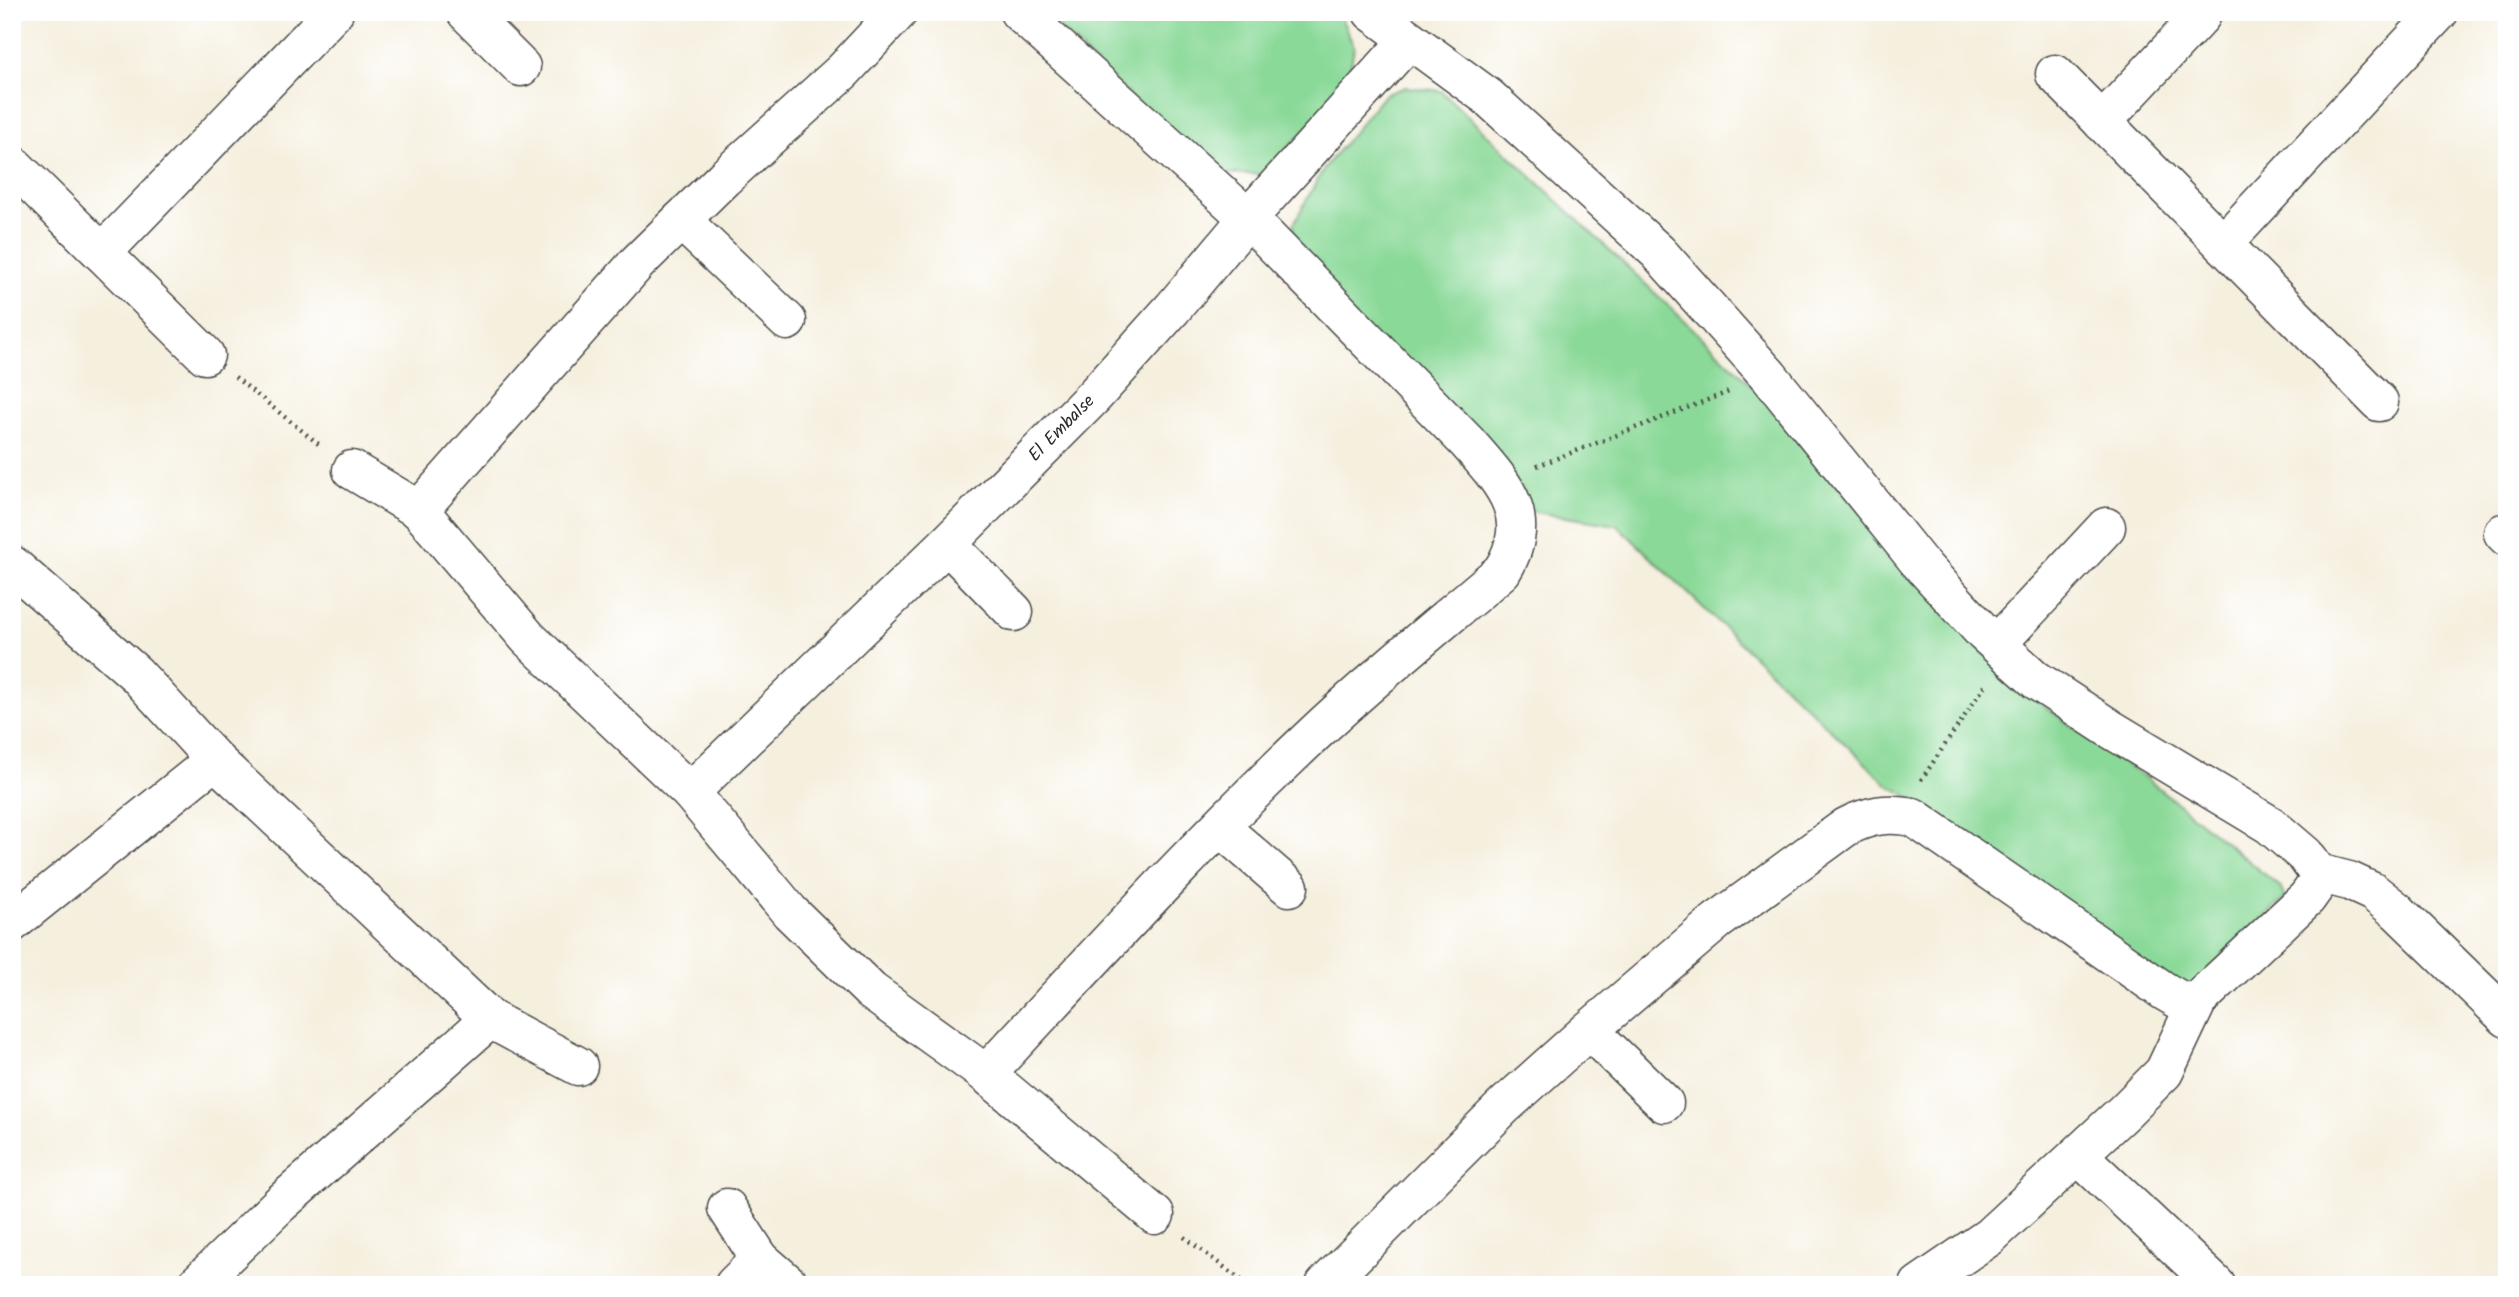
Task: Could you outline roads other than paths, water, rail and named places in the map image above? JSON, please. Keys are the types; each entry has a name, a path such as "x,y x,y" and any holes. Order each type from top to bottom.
{"street":[{"path":"102,253 334,12"},
{"path":"466,12 521,67"},
{"path":"419,510 638,262 843,71 898,12"},
{"path":"986,1074 1312,735 1384,670 1502,571 1516,545 1517,532 1513,506 1500,480 1467,442 1248,218 1019,12"},
{"path":"1372,12 1488,97 1658,252 1769,376 1918,561 2002,649 2036,680 2109,728 2270,825 2305,855 2318,873 2349,881 2381,898 2507,1018"},
{"path":"2223,244 2439,12"},
{"path":"2102,122 2201,16"},
{"name":"El Embalse","path":"690,792 947,544 1094,396 1173,308 1248,218 1409,40"},
{"path":"2055,74 2379,402"},
{"path":"12,164 205,355"},
{"path":"681,220 787,321"},
{"path":"352,470 419,510 527,638 690,792 790,912 871,991 986,1074 1155,1215"},
{"path":"2002,649 2106,527"},
{"path":"947,544 1014,612"},
{"path":"12,565 136,674 215,760 490,1019 578,1066"},
{"path":"12,923 215,760"},
{"path":"1325,1285 1504,1106 1589,1030 1717,921 1846,827 1863,818 1883,814 1913,817 2164,992 2183,1002 2198,1000"},
{"path":"1221,828 1289,887"},
{"path":"1919,1285 1989,1237 2079,1156 2164,1072 2198,1000 2307,898 2317,884 2318,873"},
{"path":"196,1285 280,1204 490,1019"},
{"path":"1589,1030 1664,1103"},
{"path":"2079,1156 2216,1285"},
{"path":"727,1208 747,1272 790,1285"}]}
